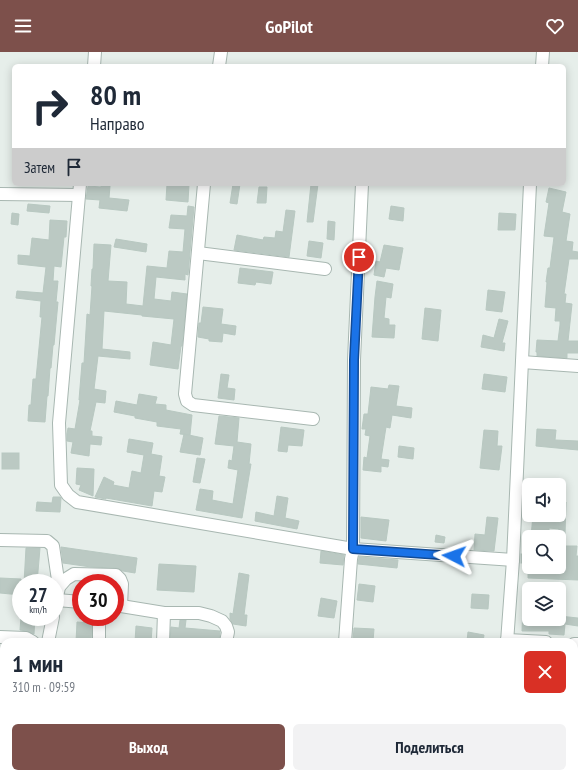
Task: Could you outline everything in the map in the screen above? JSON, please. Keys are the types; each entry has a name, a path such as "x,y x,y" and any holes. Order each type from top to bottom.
{"street":[{"path":"94,64 96,52"},
{"path":"219,64 221,52"},
{"path":"542,64 544,52"},
{"path":"204,186 185,394 187,401 193,405 313,420"},
{"path":"345,638 353,549 354,360 362,186"},
{"path":"507,638 513,560 530,186"},
{"path":"0,194 80,189 59,423 61,485 68,495 76,502 353,549 513,560"},
{"path":"198,253 325,269"},
{"path":"522,362 578,366"},
{"path":"0,540 47,541 53,546 57,574"},
{"path":"64,582 72,576"},
{"path":"124,607 164,614 199,613 211,616 222,621 226,626 228,632 227,638"},
{"path":"163,638 164,614"},
{"path":"49,638 51,626"},
{"path":"99,638 100,626"},
{"path":"0,637 26,638"}],"building":[{"path":"88,186 110,186 109,198 129,200 127,211 99,208 100,200 86,199"},
{"path":"167,186 189,186 188,202 166,200"},
{"path":"233,186 240,186 237,204 230,203"},
{"path":"311,186 318,186 313,222 307,222"},
{"path":"259,187 267,187 266,203 257,203"},
{"path":"549,188 566,192 562,212 570,214 566,241 573,242 572,251 578,252 578,259 569,259 564,294 566,294 565,303 572,304 568,341 578,341 578,353 567,353 567,358 537,356 536,352 537,340 558,341 560,325 560,321 555,321 556,308 545,307 546,282 548,268 550,268 554,237 544,236 549,203 546,202"},
{"path":"28,204 50,206 49,213 27,211"},
{"path":"188,206 194,207 188,275 185,274 185,280 156,277 154,299 171,301 172,292 187,294 182,346 178,369 150,365 153,342 171,345 174,319 104,311 102,349 130,352 130,359 98,356 94,389 106,391 105,403 96,402 90,431 92,431 92,436 102,437 101,445 90,444 89,456 71,453 73,442 67,441 67,434 68,428 75,429 80,400 87,314 90,315 94,244 111,245 108,281 127,282 126,304 143,306 147,266 167,268 169,251 183,252 185,229 169,228 171,215 187,216"},
{"path":"391,206 404,208 403,221 389,219"},
{"path":"286,210 295,211 289,257 234,250 237,235 263,240 264,237 275,238 276,231 283,232"},
{"path":"12,213 19,214 18,225 11,224"},
{"path":"499,213 516,214 515,230 498,230"},
{"path":"50,220 67,221 66,237 64,237 61,267 54,266 53,281 58,281 56,302 58,302 45,422 28,421 33,379 36,379 42,317 40,317 41,301 16,298 17,291 43,293 46,267 18,264 18,255 30,256 32,238 49,240"},
{"path":"328,221 335,222 334,240 327,239"},
{"path":"116,239 147,244 146,252 114,247"},
{"path":"309,241 323,243 321,258 307,256"},
{"path":"384,245 403,248 399,270 386,268 384,277 374,275 376,261 380,262"},
{"path":"240,268 273,272 271,284 256,282 255,285 238,283"},
{"path":"377,281 393,284 391,298 386,297 384,318 389,319 389,325 395,325 394,338 372,337"},
{"path":"488,290 505,292 502,312 486,310"},
{"path":"203,307 223,309 221,324 236,326 235,335 223,333 222,342 209,341 209,339 198,337 199,323 201,323"},
{"path":"425,308 441,310 438,341 422,339"},
{"path":"499,319 508,321 502,343 505,343 504,351 481,347 483,335 494,338"},
{"path":"221,374 229,375 227,388 235,389 234,400 218,398"},
{"path":"484,374 507,377 505,392 482,389"},
{"path":"389,385 399,386 396,406 412,408 411,418 392,415 390,428 386,427 381,459 389,460 388,467 381,466 381,472 363,470 364,457 367,458 370,436 365,435 366,429 362,429 364,414 368,414 371,387 388,389"},
{"path":"139,394 157,397 155,404 166,405 166,410 192,415 190,435 180,434 181,429 157,426 157,422 114,412 116,401 137,405"},
{"path":"219,416 239,418 237,442 251,444 249,464 251,464 242,518 196,510 200,489 213,491 212,500 233,504 238,470 228,468 229,460 232,461 234,446 215,444"},
{"path":"281,427 304,430 302,446 288,445 287,452 278,451"},
{"path":"537,429 556,430 555,440 578,441 578,450 536,446"},
{"path":"484,430 498,431 497,446 502,446 499,470 480,468"},
{"path":"184,434 203,438 200,455 180,452"},
{"path":"129,439 153,443 151,454 162,456 159,476 165,477 162,492 154,491 152,506 95,497 104,477 114,482 113,485 129,488 132,471 141,473 144,455 127,452"},
{"path":"399,446 414,448 413,459 398,457"},
{"path":"2,453 19,453 19,469 2,469"},
{"path":"197,458 205,459 200,483 193,482"},
{"path":"77,468 94,469 93,496 79,490 81,485 76,484"},
{"path":"277,496 288,498 285,518 299,521 297,529 255,521 256,512 274,516"},
{"path":"53,497 61,498 60,512 36,511 37,502 52,503"},
{"path":"361,517 389,520 386,541 361,538"},
{"path":"487,517 498,518 494,551 474,550 475,534 485,535"},
{"path":"532,522 565,522 565,530 549,528 549,530 532,530"},
{"path":"436,535 445,537 444,543 435,542"},
{"path":"566,546 577,546 576,556 578,556 578,580 528,578 528,574 566,574"},
{"path":"61,547 137,558 135,573 116,568 91,567 63,563"},
{"path":"26,548 40,548 38,574 25,574"},
{"path":"321,551 344,555 343,565 320,563"},
{"path":"359,557 398,560 397,568 358,564"},
{"path":"159,564 196,566 194,592 157,590"},
{"path":"239,573 249,575 244,615 247,615 246,626 233,624 230,619 230,613 233,614"},
{"path":"0,578 12,579 12,594 0,593"},
{"path":"359,584 375,586 373,602 357,600"},
{"path":"472,594 489,595 488,609 471,608"},
{"path":"321,598 337,601 334,618 318,616"},
{"path":"566,617 578,618 578,626 566,624"},
{"path":"180,620 186,620 185,628 220,631 219,638 170,638 171,627 179,628"},
{"path":"20,626 34,626 34,634 20,630"},
{"path":"77,626 92,626 91,638 76,638"},
{"path":"136,626 152,628 151,638 135,638"},
{"path":"522,626 565,626 564,635 549,634 549,631 522,631"},
{"path":"354,628 374,629 373,638 353,638"},
{"path":"468,632 484,635 484,638 467,638"}],"route":[{"path":"359,257 354,360 353,549 454,556"}]}
